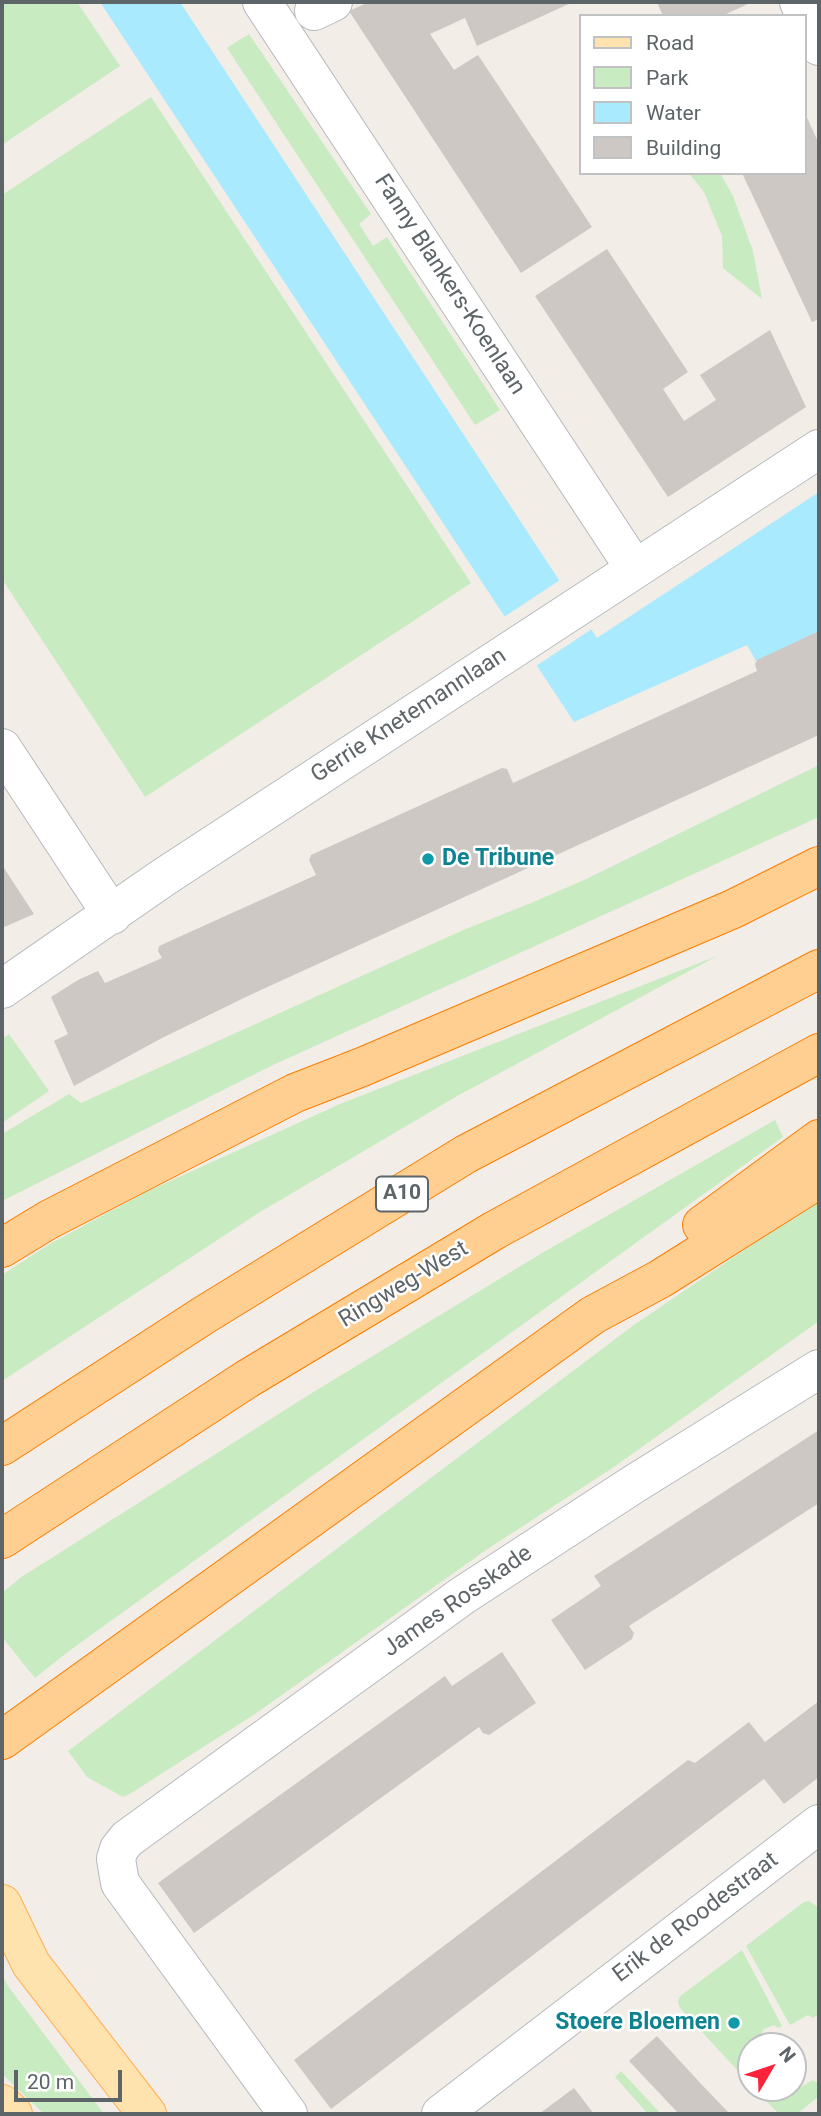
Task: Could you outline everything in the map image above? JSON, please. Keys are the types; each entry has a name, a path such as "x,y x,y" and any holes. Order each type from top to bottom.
{"highway":[{"path":"2,1248 48,1220 295,1093 733,909 819,866"},
{"path":"733,909 819,887"},
{"name":"A10","path":"2,1446 204,1315 466,1154 819,969"},
{"name":"Ringweg-West","path":"2,1539 247,1379 473,1243 637,1150 819,1053"},
{"path":"2,1740 593,1315 649,1263 819,1139"},
{"path":"593,1315 660,1279 819,1179"}],"main road":[{"path":"2,1904 31,1964 147,2114"},
{"path":"2,2104 13,2114"}],"street":[{"name":"Fanny Blankers-Koenlaan","path":"262,2 635,569"},
{"path":"807,20 819,46"},
{"name":"Gerrie Knetemannlaan","path":"2,989 164,877 819,449"},
{"path":"2,748 112,915"},
{"name":"James Rosskade","path":"288,2114 126,1892 117,1873 119,1849 127,1839 462,1596 819,1369"},
{"name":"Erik de Roodestraat","path":"441,2114 819,1824"}],"green space":[{"path":"2,2 77,2 120,66 2,145"},
{"path":"249,34 371,214 359,224 373,246 387,237 500,410 475,425 227,48"},
{"path":"151,97 471,583 145,797 2,579 2,195"},
{"path":"691,175 721,175 733,196 753,251 762,299 723,268 722,236 704,192"},
{"path":"819,765 819,817 273,1065 2,1201 2,1134 69,1094 81,1103 461,931 582,881"},
{"path":"717,956 459,1095 260,1212 2,1381 2,1275 48,1245 148,1191 340,1104"},
{"path":"9,1034 49,1091 2,1123 2,1039"},
{"path":"775,1120 783,1137 35,1678 2,1637 2,1593 20,1578 307,1396 542,1253"},
{"path":"819,1199 819,1321 611,1469 489,1548 255,1714 133,1792 123,1797 87,1777 68,1751 634,1325"},
{"path":"809,1901 819,1908 819,2014 813,2018 808,2015 790,2025 746,1946"},
{"path":"742,1950 782,2026 778,2028 774,2025 762,2032 737,2032 737,2070 680,2008 680,1996"},
{"path":"2,1974 8,1986 104,2114 44,2114 2,2074"},
{"path":"621,2071 661,2114 648,2114 615,2077"},
{"path":"813,2080 819,2084 819,2096 797,2114 779,2114 767,2102 807,2102 807,2083"}],"water":[{"path":"100,2 180,2 597,638 819,492 819,634 756,661 747,645 574,722"}],"pier":[{"path":"560,580 592,629 536,666 504,617"}],"building":[{"path":"369,2 573,2 477,46 465,18 430,34 454,70 478,55 592,227 521,273 349,11"},
{"path":"657,2 752,2 726,14 662,14"},
{"path":"807,117 819,144 819,323 817,320 812,322 743,175 807,175"},
{"path":"607,249 688,372 663,389 684,421 716,400 700,375 770,330 806,407 668,497 535,296"},
{"name":"De Tribune","path":"819,631 819,735 250,995 162,1038 74,1086 54,1041 68,1034 51,997 78,980 98,971 105,983 162,958 158,951 159,946 316,875 309,860 311,855 502,768 507,769 513,783 757,671 757,660"},
{"path":"2,865 34,914 2,928"},
{"path":"819,1430 819,1503 629,1626 634,1633 632,1639 585,1670 551,1620 601,1586 594,1576"},
{"path":"502,1652 536,1703 489,1735 483,1733 479,1727 194,1933 158,1883 445,1676 452,1686"},
{"path":"819,1701 819,1777 784,1804 764,1779 331,2109 294,2060 688,1760 695,1763 749,1722 765,1742"},
{"path":"657,2036 730,2114 679,2114 629,2061"},
{"path":"574,2088 594,2114 539,2114"}],"place":[{"name":"De Tribune","path":"428,859"},
{"name":"Stoere Bloemen","path":"734,2023"}]}
